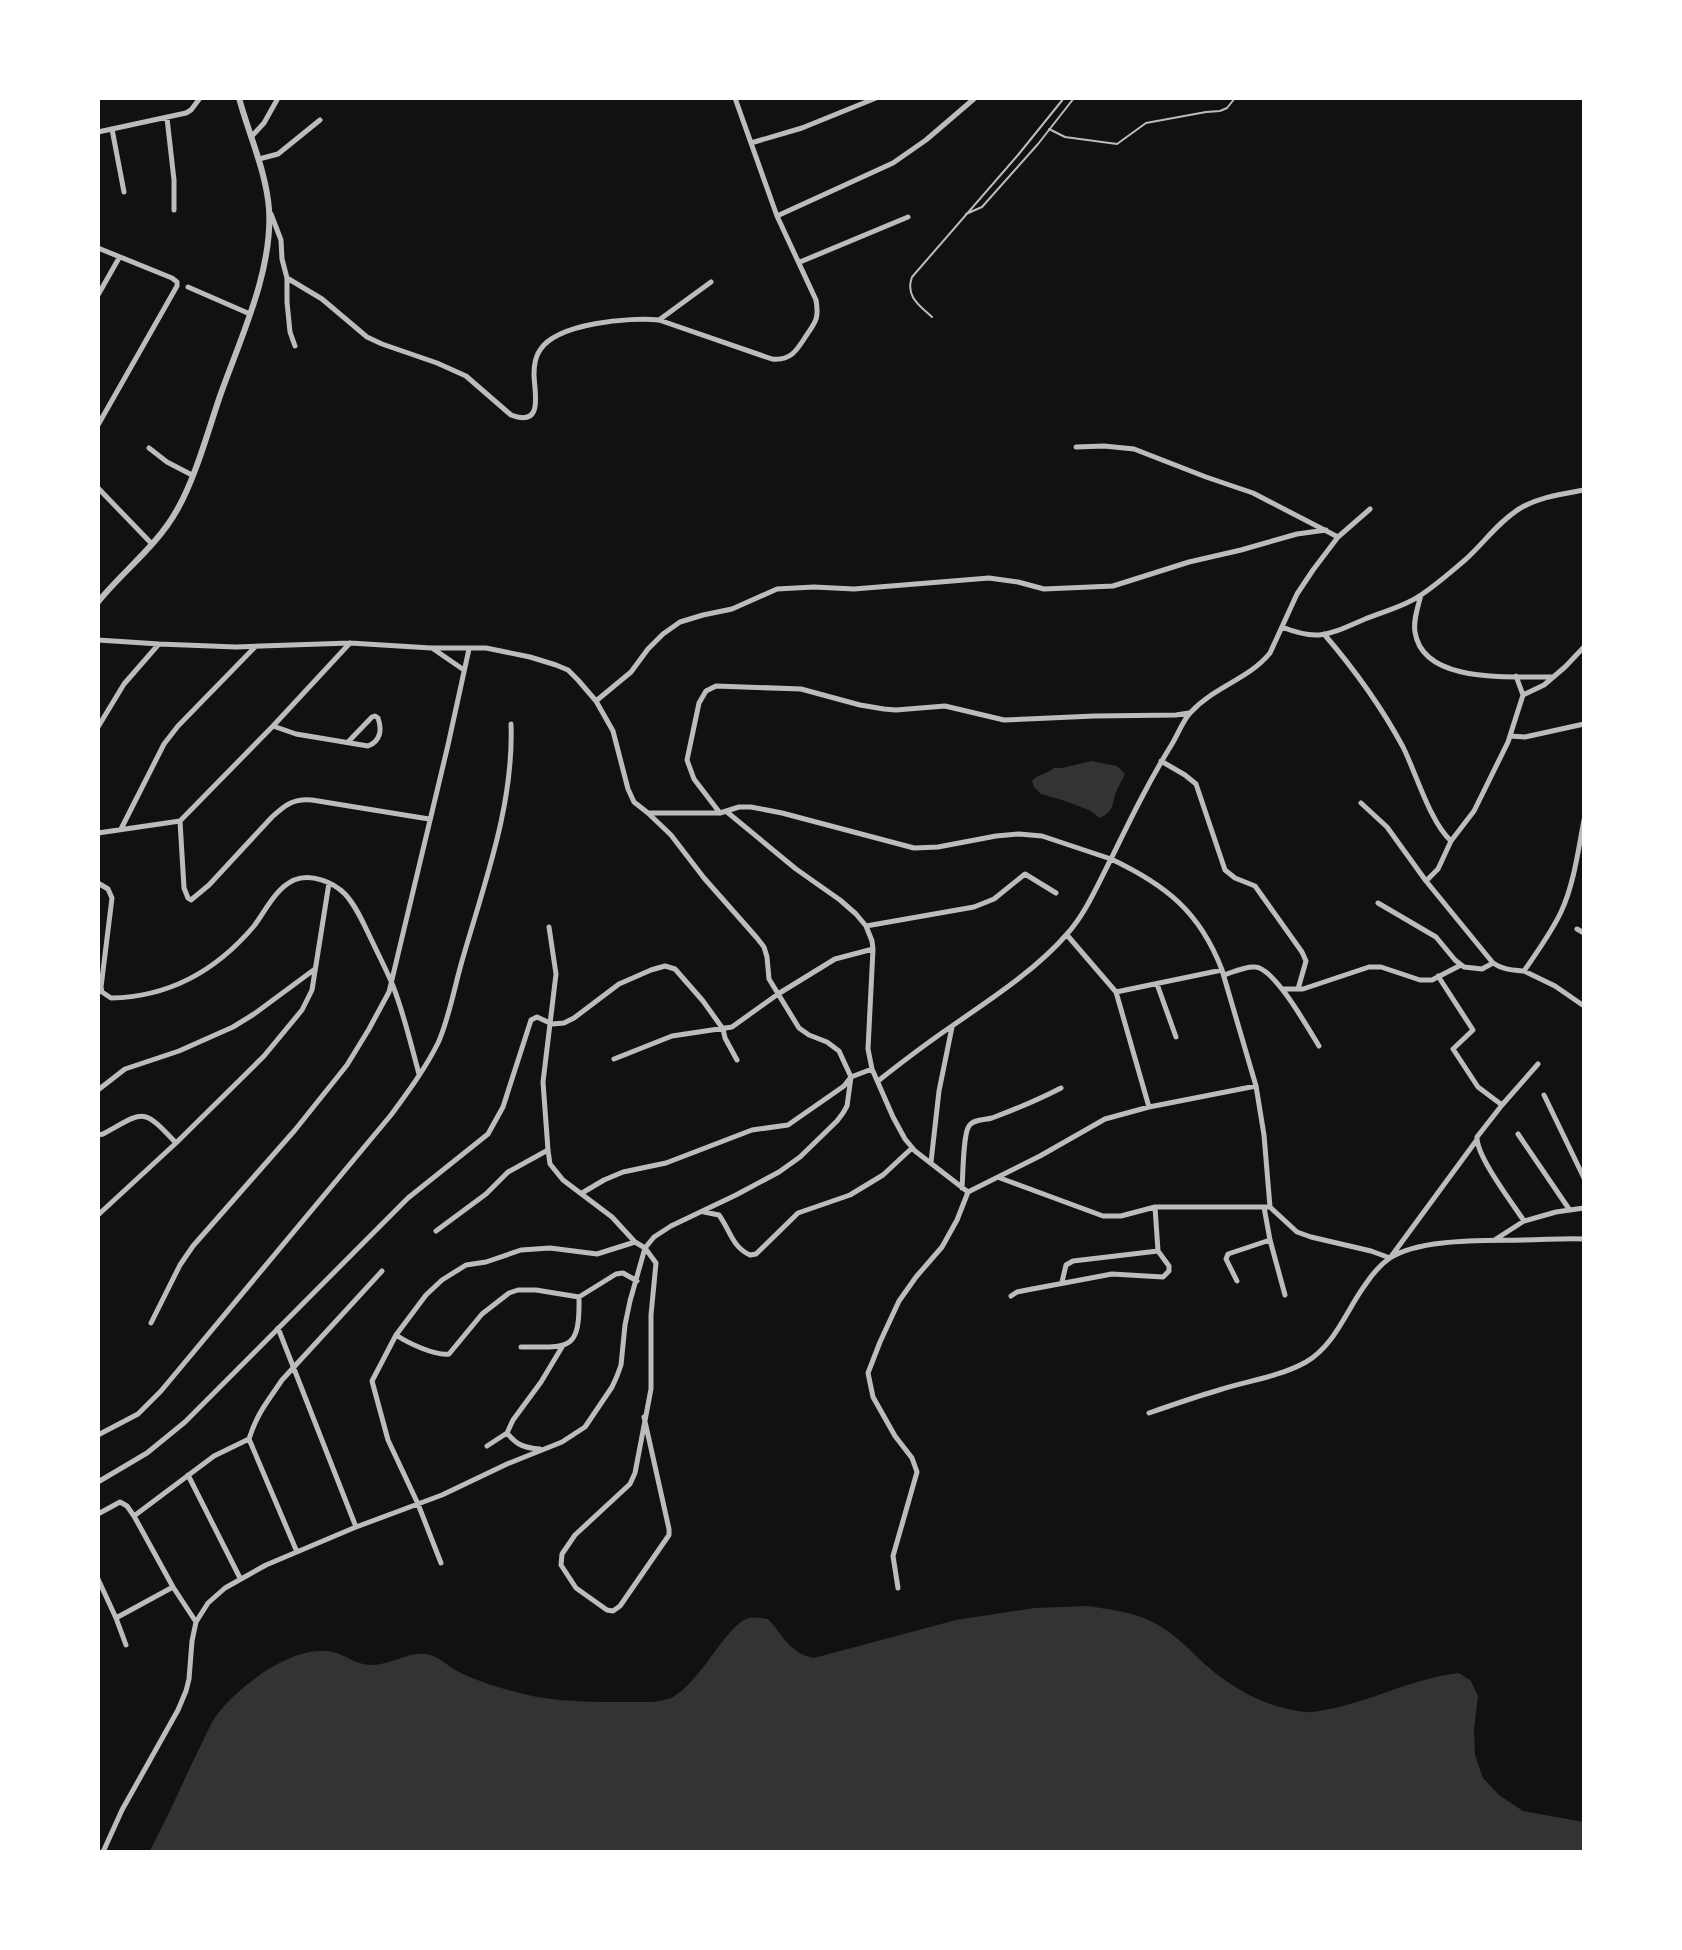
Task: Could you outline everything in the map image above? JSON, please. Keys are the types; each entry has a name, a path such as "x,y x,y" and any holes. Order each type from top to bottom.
{"street":[{"path":"98,132 191,110 200,98"},
{"path":"239,98 259,159 269,209 281,240 290,332 295,346"},
{"path":"252,136 264,123 278,98"},
{"path":"287,278 322,299 367,337 466,376 517,417 530,414 538,403 534,376 535,359 541,347 566,332 599,324 659,320 772,359 789,357 796,352 817,315 816,300 777,216 735,98"},
{"path":"751,143 810,125 876,98"},
{"path":"777,216 893,163 926,140 975,98"},
{"path":"167,118 174,210"},
{"path":"259,159 278,154 320,120"},
{"path":"112,129 124,192"},
{"path":"98,602 152,544 178,509 250,314 262,274 269,209"},
{"path":"800,262 908,217"},
{"path":"98,248 177,282 98,425"},
{"path":"98,295 119,258"},
{"path":"659,320 711,282"},
{"path":"188,287 250,314"},
{"path":"1076,447 1134,449 1253,493 1338,537"},
{"path":"149,448 192,475"},
{"path":"98,488 152,544"},
{"path":"1282,627 1308,636 1324,634 1386,612 1421,595 1520,509 1555,495 1584,490"},
{"path":"878,1081 984,1005 1067,935 1087,905 1149,782 1190,713 1265,660 1297,594 1338,537 1370,509"},
{"path":"596,701 631,672 663,634 680,622 732,609 777,589 854,589 989,578 1044,589 1113,586 1189,562 1297,534 1326,530"},
{"path":"98,587 104,595"},
{"path":"1421,595 1415,630 1428,656 1442,666 1461,672 1553,677"},
{"path":"1324,634 1354,670 1386,718 1404,749 1439,827 1451,841"},
{"path":"98,640 255,647 350,643 486,648 568,670 596,701 613,731 634,802 671,835 757,938 767,957 769,979 799,1028 835,1047 851,1077 843,1113 800,1157 757,1184 659,1233 645,1248 625,1325 621,1365 612,1387 585,1427 562,1442 442,1495 266,1565 240,1579 208,1603 196,1622 186,1691 103,1852"},
{"path":"98,833 180,821 350,643"},
{"path":"98,727 124,684 159,644"},
{"path":"121,830 164,744 255,647"},
{"path":"1523,695 1544,685 1584,647"},
{"path":"431,648 464,670"},
{"path":"151,1323 186,1255 347,1065 392,984 469,648"},
{"path":"1426,881 1438,869 1451,841 1474,811 1510,736 1523,695 1516,676"},
{"path":"965,1190 905,1139 872,1069 868,1049 873,949 866,926 840,900 723,813 691,775 687,760 699,703 706,691 716,686 801,689 884,709 945,706 1004,720 1190,713"},
{"path":"273,726 296,734 368,746 375,743 380,731 378,718 372,717 348,742"},
{"path":"98,1435 138,1414 161,1391 391,1115 420,1075 439,1040 494,849 508,789 511,724"},
{"path":"1510,736 1525,737 1584,724"},
{"path":"1161,761 1196,784 1225,870 1255,886 1302,952 1306,961 1298,989"},
{"path":"180,821 184,888 191,900 281,808 293,801 312,800 429,819"},
{"path":"1361,803 1387,827 1426,881 1493,963 1501,968 1524,971 1555,986 1584,1006"},
{"path":"648,813 723,813 739,807 751,807 914,848 938,847 996,836 1042,836 1111,859 1162,888 1188,910 1207,938 1223,972 1256,1086 1264,1135 1270,1240 1285,1295"},
{"path":"1524,971 1563,908 1584,820"},
{"path":"866,926 974,907 994,899 1025,874 1056,893"},
{"path":"98,883 108,889 112,898 102,992 111,998 122,998 159,992 203,971 240,941 276,895 295,879 315,878 329,883 353,903 392,984 420,1075"},
{"path":"98,1215 176,1143 290,1026 308,1000 329,883"},
{"path":"1378,903 1436,937 1464,967 1482,969 1493,963"},
{"path":"549,927 556,974 543,1082 550,1164 563,1180 612,1217 635,1242 645,1248 656,1263 651,1315 651,1389 644,1417 635,1473 630,1484 575,1535 562,1554 561,1565 576,1588 607,1610 613,1611 620,1606 669,1535 644,1417"},
{"path":"1577,929 1584,933"},
{"path":"1067,935 1116,992 1149,1107"},
{"path":"614,1059 672,1036 732,1027 835,959 873,949"},
{"path":"1282,989 1303,989 1369,967 1381,967 1420,980 1432,980 1461,965"},
{"path":"98,1482 147,1453 185,1422 408,1198 488,1134 503,1107 531,1020 537,1017 552,1024 564,1023 619,984 665,966 675,969 723,1029 737,1060"},
{"path":"1116,992 1255,966 1265,969 1282,989 1319,1046"},
{"path":"98,1090 125,1069 179,1051 233,1027 316,968"},
{"path":"1438,976 1473,1030 1453,1049 1478,1087 1502,1105"},
{"path":"1157,984 1176,1037"},
{"path":"931,1162 939,1091 952,1026"},
{"path":"1149,1413 1281,1373 1318,1353 1333,1338 1367,1283 1390,1258 1477,1137 1538,1064"},
{"path":"582,1193 623,1172 666,1163 752,1130 788,1125 844,1086 851,1077 872,1069"},
{"path":"965,1190 999,1177 1105,1119 1256,1086"},
{"path":"898,1588 893,1556 917,1472 912,1458 895,1436 873,1397 868,1373 899,1301 947,1239 957,1220 965,1190 966,1134 969,1126 975,1121 1035,1102 1061,1088"},
{"path":"1544,1095 1584,1178"},
{"path":"98,1135 136,1116 147,1116 176,1143"},
{"path":"1518,1134 1569,1209"},
{"path":"1476,1141 1524,1221"},
{"path":"699,1212 719,1215 737,1247 750,1255 756,1254 798,1213 850,1195 883,1175 912,1148"},
{"path":"436,1231 486,1194 508,1172 548,1150"},
{"path":"999,1177 1103,1216 1121,1216 1155,1207 1267,1207 1297,1232 1390,1258 1414,1248 1436,1244 1584,1239"},
{"path":"1011,1296 1062,1282 1112,1274 1163,1277 1169,1266 1158,1251 1155,1207"},
{"path":"1492,1241 1524,1221 1584,1208"},
{"path":"1237,1281 1226,1259 1228,1254 1270,1240"},
{"path":"441,1563 388,1440 373,1393 372,1381 396,1335 426,1295 466,1265 521,1250 550,1248 597,1254 635,1242"},
{"path":"1062,1282 1066,1265 1073,1261 1158,1251"},
{"path":"297,1552 249,1439 267,1398 382,1271"},
{"path":"396,1335 405,1342 442,1355 449,1354 482,1314 509,1293 536,1290 579,1297 616,1274 623,1273 637,1281"},
{"path":"487,1446 507,1433 562,1347 572,1341 580,1316 579,1297"},
{"path":"278,1328 356,1527"},
{"path":"521,1347 562,1347"},
{"path":"507,1433 516,1444 545,1449"},
{"path":"134,1516 214,1456 249,1439"},
{"path":"188,1475 240,1579"},
{"path":"98,1514 120,1502 127,1506 196,1622"},
{"path":"98,1579 126,1645"},
{"path":"116,1618 173,1587"}],"lane":[{"path":"932,317 916,303 910,292 912,277 1064,98"},
{"path":"965,214 982,207 1074,98"},
{"path":"1049,129 1065,137 1117,144 1146,123 1220,111 1235,98"}],"shaded area":[{"path":"1091,761 1117,766 1125,774 1111,809 1100,818 1089,810 1041,794 1034,787 1034,779 1054,768"},
{"path":"1087,1606 1124,1612 1154,1623 1175,1636 1235,1687 1262,1701 1291,1710 1309,1712 1330,1709 1426,1679 1459,1673 1471,1681 1478,1696 1475,1755 1483,1778 1499,1795 1523,1811 1584,1822 1584,1852 149,1852 216,1716 252,1681 301,1654 333,1652 361,1664 373,1665 426,1654 477,1680 534,1696 557,1700 653,1702 671,1698 682,1691 731,1631 749,1618 768,1619 793,1648 814,1658 956,1620 1035,1608"}]}
